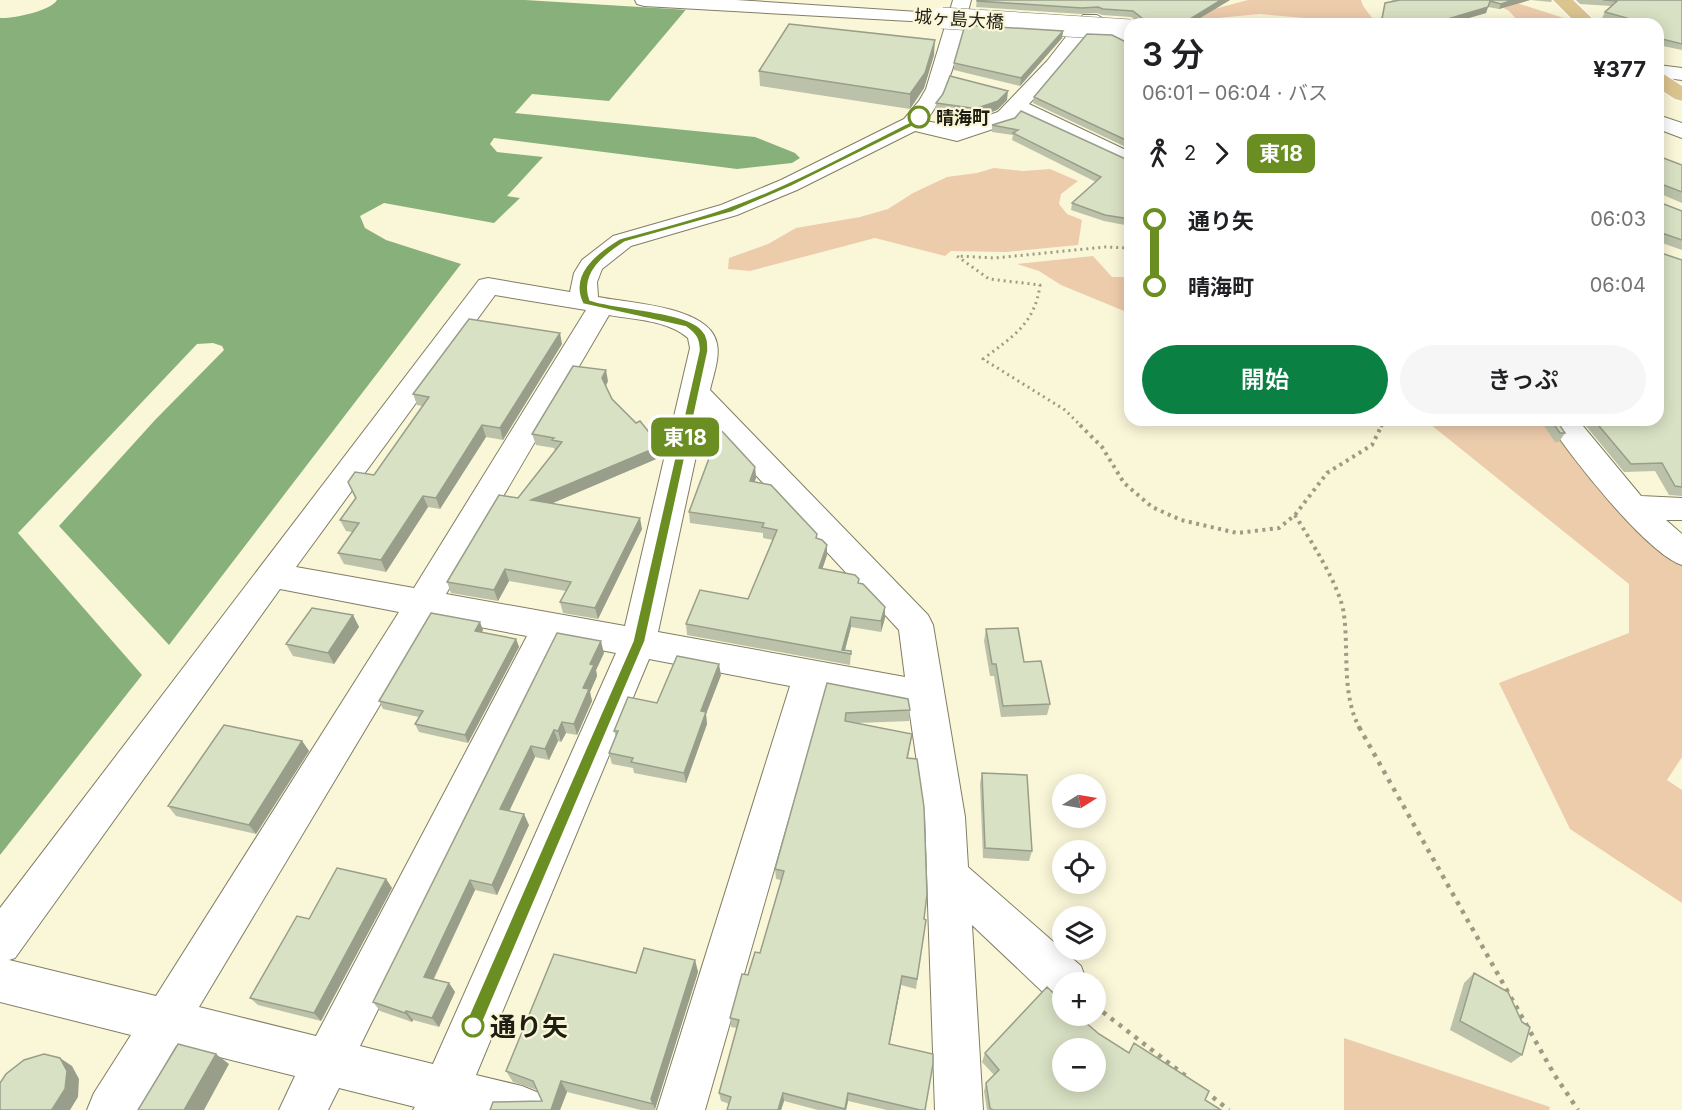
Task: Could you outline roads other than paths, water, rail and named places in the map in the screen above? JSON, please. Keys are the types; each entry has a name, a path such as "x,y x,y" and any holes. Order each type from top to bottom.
{"main road":[{"path":"1562,0 1582,18"},
{"path":"1667,74 1682,95"}],"street":[{"name":"城ヶ島大橋","path":"644,0 1124,30"},
{"path":"594,304 582,291 582,282 590,266 622,241 729,210 789,185 912,124 929,103 940,75 962,0"},
{"path":"912,124 957,134 1006,117 1016,98 1083,14 1124,39"},
{"path":"940,75 962,81"},
{"path":"1016,98 1124,158"},
{"path":"1664,124 1682,131"},
{"path":"0,944 272,574 488,286 676,320 698,331 704,340 704,351 639,641 441,1100"},
{"path":"111,1110 423,603 594,304"},
{"path":"695,392 916,625 945,817 959,1110"},
{"path":"1567,426 1632,507 1682,553"},
{"path":"1632,507 1682,509"},
{"path":"272,574 926,696"},
{"path":"303,1110 549,627"},
{"path":"681,1110 812,675"},
{"path":"947,875 1054,972"},
{"path":"0,980 327,1061 441,1100 522,1110"}],"place":[{"name":"晴海町","path":"919,117"},
{"name":"通り矢","path":"473,1026"}]}
